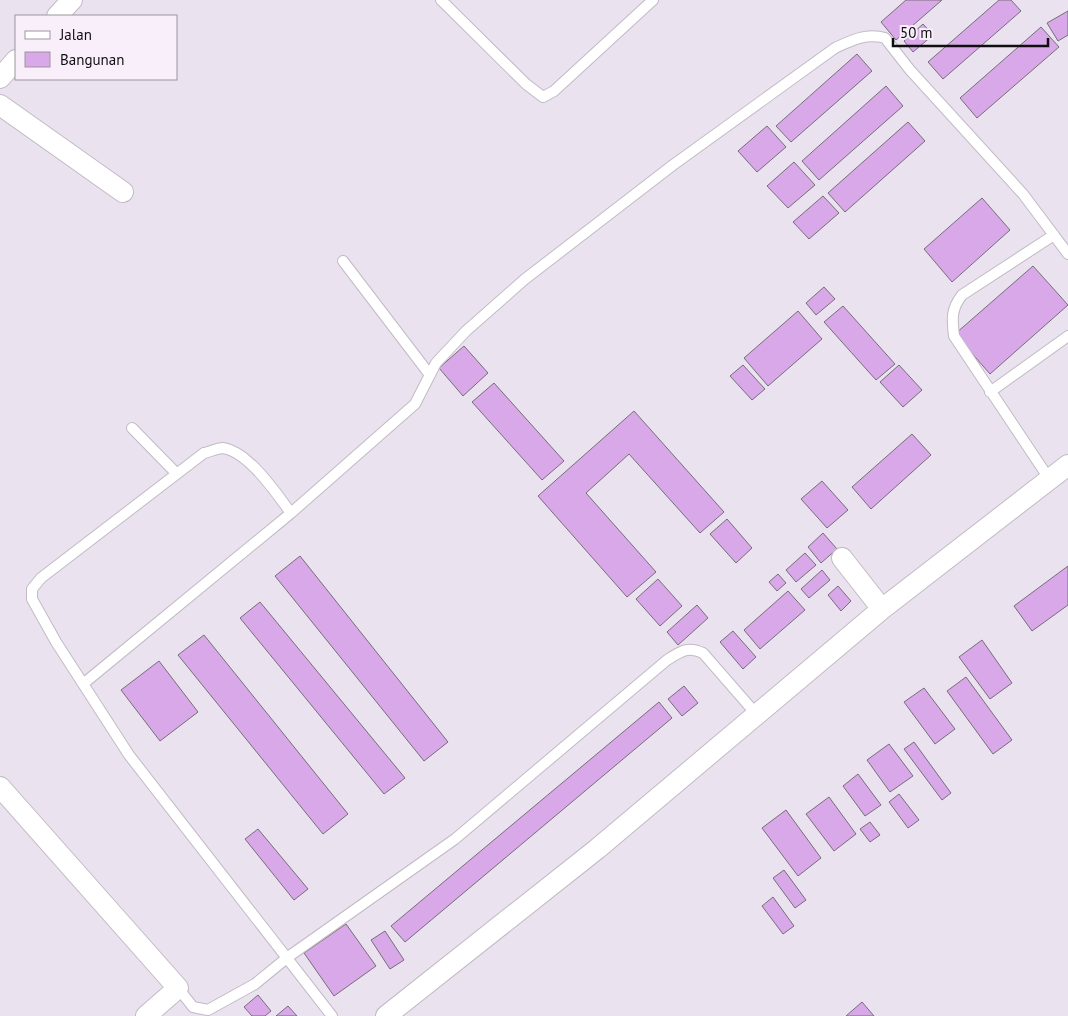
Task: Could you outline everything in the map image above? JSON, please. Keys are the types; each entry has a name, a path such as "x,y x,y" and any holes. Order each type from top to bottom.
{"street":[{"path":"58,15 72,0"},
{"path":"0,78 15,61"},
{"path":"0,105 123,192"},
{"path":"386,1016 597,850 882,609 1068,465"},
{"path":"842,558 882,609"},
{"path":"0,787 178,988 146,1016"}],"lane":[{"path":"441,0 526,84 543,97 554,91 653,0"},
{"path":"83,684 291,513 415,404 436,363 466,331 525,279 673,166 835,48 852,39 868,36 885,38 910,70 1023,194 1068,254"},
{"path":"1050,480 954,336 952,316 955,304 962,295 1054,235"},
{"path":"343,261 430,374"},
{"path":"990,392 1068,336"},
{"path":"132,428 176,473"},
{"path":"291,513 271,486 242,456 222,448 204,453 42,578 32,589 32,599 38,612 129,755 332,1016"},
{"path":"178,988 193,1007 208,1010 255,984 288,957 455,839 667,660 683,650 693,649 703,653 757,715"}],"building":[{"path":"906,0 942,0 896,40 881,22"},
{"path":"999,0 1011,0 1021,11 943,79 928,62"},
{"path":"1068,11 1068,35 1058,41 1047,23"},
{"path":"923,24 933,35 913,52 904,41"},
{"path":"1041,27 1059,47 977,118 960,98"},
{"path":"857,54 872,71 791,142 776,126"},
{"path":"886,86 903,106 819,180 802,161"},
{"path":"908,122 925,141 845,212 828,193"},
{"path":"767,126 786,147 757,172 738,151"},
{"path":"794,162 815,185 788,208 767,186"},
{"path":"823,196 839,213 809,239 793,222"},
{"path":"982,198 1010,230 952,282 924,249"},
{"path":"1033,266 1068,305 990,374 955,334"},
{"path":"824,287 835,299 816,315 806,303"},
{"path":"843,306 895,364 876,380 824,322"},
{"path":"798,311 822,339 768,386 744,358"},
{"path":"464,346 488,373 463,396 439,368"},
{"path":"743,365 765,389 752,400 730,376"},
{"path":"899,365 922,390 903,407 880,382"},
{"path":"494,383 564,461 542,480 472,402"},
{"path":"634,411 724,512 700,533 629,454 586,493 656,572 627,597 538,496"},
{"path":"912,434 931,455 871,509 852,487"},
{"path":"822,481 848,510 827,528 801,499"},
{"path":"727,519 752,548 736,563 710,534"},
{"path":"823,533 837,549 821,563 808,547"},
{"path":"805,553 816,565 796,582 786,570"},
{"path":"300,556 448,742 424,761 275,576"},
{"path":"1068,566 1068,605 1032,631 1014,606"},
{"path":"822,570 830,580 809,598 801,589"},
{"path":"778,574 786,583 777,591 769,582"},
{"path":"658,579 682,606 660,626 636,599"},
{"path":"838,586 851,601 841,611 828,595"},
{"path":"788,591 805,610 760,649 744,630"},
{"path":"260,602 405,778 384,794 240,618"},
{"path":"697,605 708,618 678,645 667,632"},
{"path":"733,631 756,657 743,669 720,642"},
{"path":"204,635 348,814 323,834 178,655"},
{"path":"982,640 1012,683 990,699 959,657"},
{"path":"159,661 198,712 160,741 121,690"},
{"path":"966,677 1012,740 993,754 947,691"},
{"path":"684,686 698,703 682,716 668,699"},
{"path":"924,688 955,729 935,744 904,702"},
{"path":"659,702 672,718 405,942 391,926"},
{"path":"914,742 951,793 942,800 904,749"},
{"path":"889,744 913,776 890,792 867,760"},
{"path":"858,774 881,805 865,816 843,786"},
{"path":"899,794 919,820 908,828 889,802"},
{"path":"829,797 856,834 834,851 806,814"},
{"path":"786,810 821,858 798,876 762,828"},
{"path":"870,822 880,835 870,842 860,829"},
{"path":"258,829 308,889 294,900 245,839"},
{"path":"784,870 806,900 795,908 773,878"},
{"path":"773,897 794,926 783,934 762,906"},
{"path":"346,924 376,966 334,996 304,953"},
{"path":"385,931 404,960 390,969 371,940"},
{"path":"258,995 271,1011 265,1016 252,1016 244,1007"},
{"path":"862,1002 874,1016 846,1016"},
{"path":"288,1006 297,1016 276,1016"}]}
